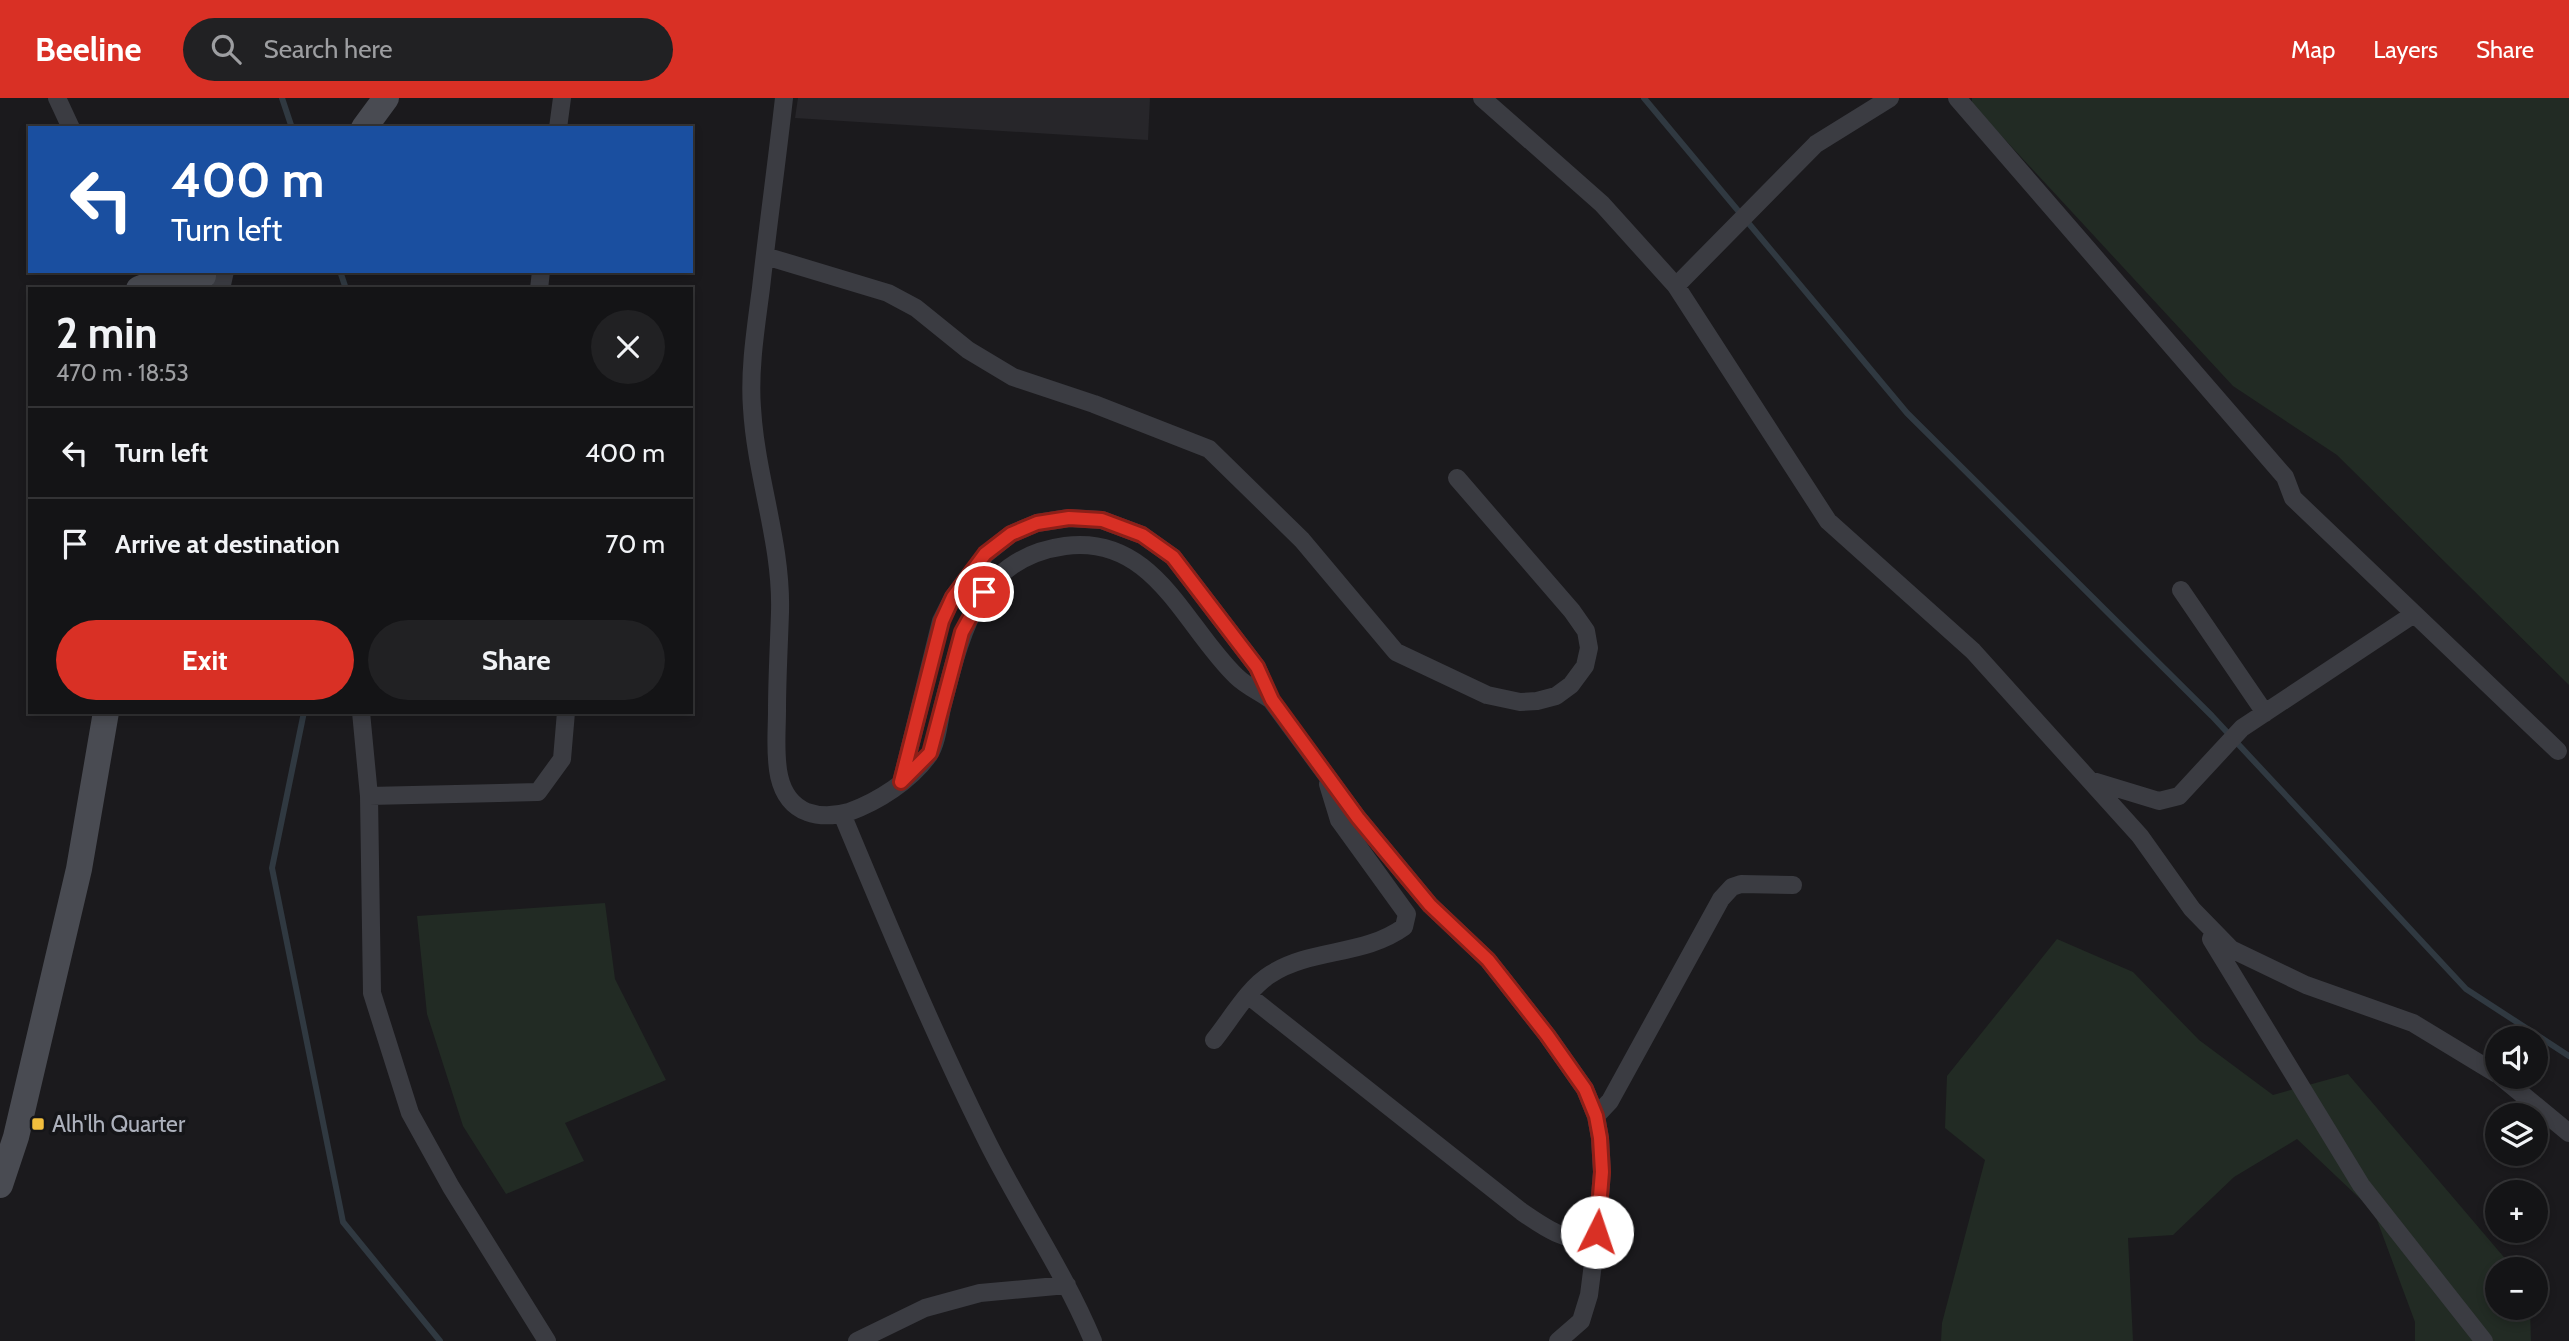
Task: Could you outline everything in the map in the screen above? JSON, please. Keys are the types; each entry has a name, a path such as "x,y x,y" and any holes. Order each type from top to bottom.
{"street":[{"path":"57,98 70,126"},
{"path":"365,126 386,98"},
{"path":"558,126 562,98"},
{"path":"784,98 755,338 752,407 766,505 777,548 780,606 777,687 779,777 794,806 811,814 842,814 885,795 930,753 962,632 984,592 1009,568 1035,552 1068,545 1100,545 1119,551 1146,570 1171,593 1237,677 1272,700"},
{"path":"1482,98 1602,204 1676,286 1828,521 1973,651 2140,836 2192,909 2361,1185 2484,1341"},
{"path":"1676,286 1816,144 1891,98"},
{"path":"1957,98 2285,477 2293,499 2558,751"},
{"path":"765,256 888,293 916,308 968,350 1013,377 1094,404 1209,449 1302,540 1396,652 1487,695 1520,702 1556,696 1570,685 1585,666 1589,648 1586,631 1572,611 1457,478"},
{"path":"142,287 155,283 199,282"},
{"path":"901,782 933,648 953,597 985,554 1011,534 1037,523 1069,518 1102,520 1142,535 1173,557 1257,667 1272,700 1358,818 1430,905 1488,960 1585,1089 1596,1116 1600,1138 1602,1172 1596,1242 1581,1321 1558,1341"},
{"path":"2181,590 2265,713"},
{"path":"2088,779 2159,801 2179,796 2242,728 2414,614"},
{"path":"0,1185 16,1137 79,869 106,714"},
{"path":"361,714 369,796 372,993 410,1113 451,1187 547,1341"},
{"path":"369,796 538,792 562,759 566,714"},
{"path":"1214,1040 1268,975 1294,962 1370,945 1391,937 1404,927 1407,914 1339,820 1324,771"},
{"path":"842,814 898,948 984,1136 1067,1285 1093,1341"},
{"path":"1596,1116 1610,1101 1721,899 1732,887 1741,884 1793,885"},
{"path":"2192,909 2231,949 2306,985 2413,1023 2485,1067"},
{"path":"1249,996 1522,1212 1551,1231 1572,1240 1596,1242"},
{"path":"2515,1089 2569,1133"},
{"path":"857,1341 925,1308 947,1301 980,1293 1067,1285"}],"shaded area":[{"path":"798,98 1150,98 1148,140 795,118"},
{"path":"1972,98 2569,98 2569,685 2337,455 2233,386 1972,104"},
{"path":"605,903 615,979 666,1080 565,1123 584,1161 506,1194 463,1126 427,1014 417,916"},
{"path":"2057,939 2133,972 2199,1040 2273,1095 2348,1074 2485,1235 2485,1243 2492,1243 2504,1257 2485,1257 2485,1320 2530,1320 2531,1341 2415,1341 2415,1322 2374,1212 2297,1139 2234,1177 2173,1235 2128,1238 2133,1341 1941,1341 1942,1323 1985,1160 1945,1128 1947,1076"}],"waterway":[{"path":"282,98 291,126"},
{"path":"1644,98 1907,413 2212,716 2466,989 2569,1056"},
{"path":"341,273 345,287"},
{"path":"304,714 272,868 343,1222 440,1341"}],"place":[{"name":"Alh'lh Quarter","path":"38,1124"}],"route":[{"path":"984,592 962,632 930,753 901,782 942,621 953,597 985,554 1011,534 1037,523 1069,518 1102,520 1142,535 1173,557 1257,667 1272,700 1358,818 1430,905 1488,960 1585,1089 1596,1116 1600,1138 1602,1172 1597,1232"}]}
